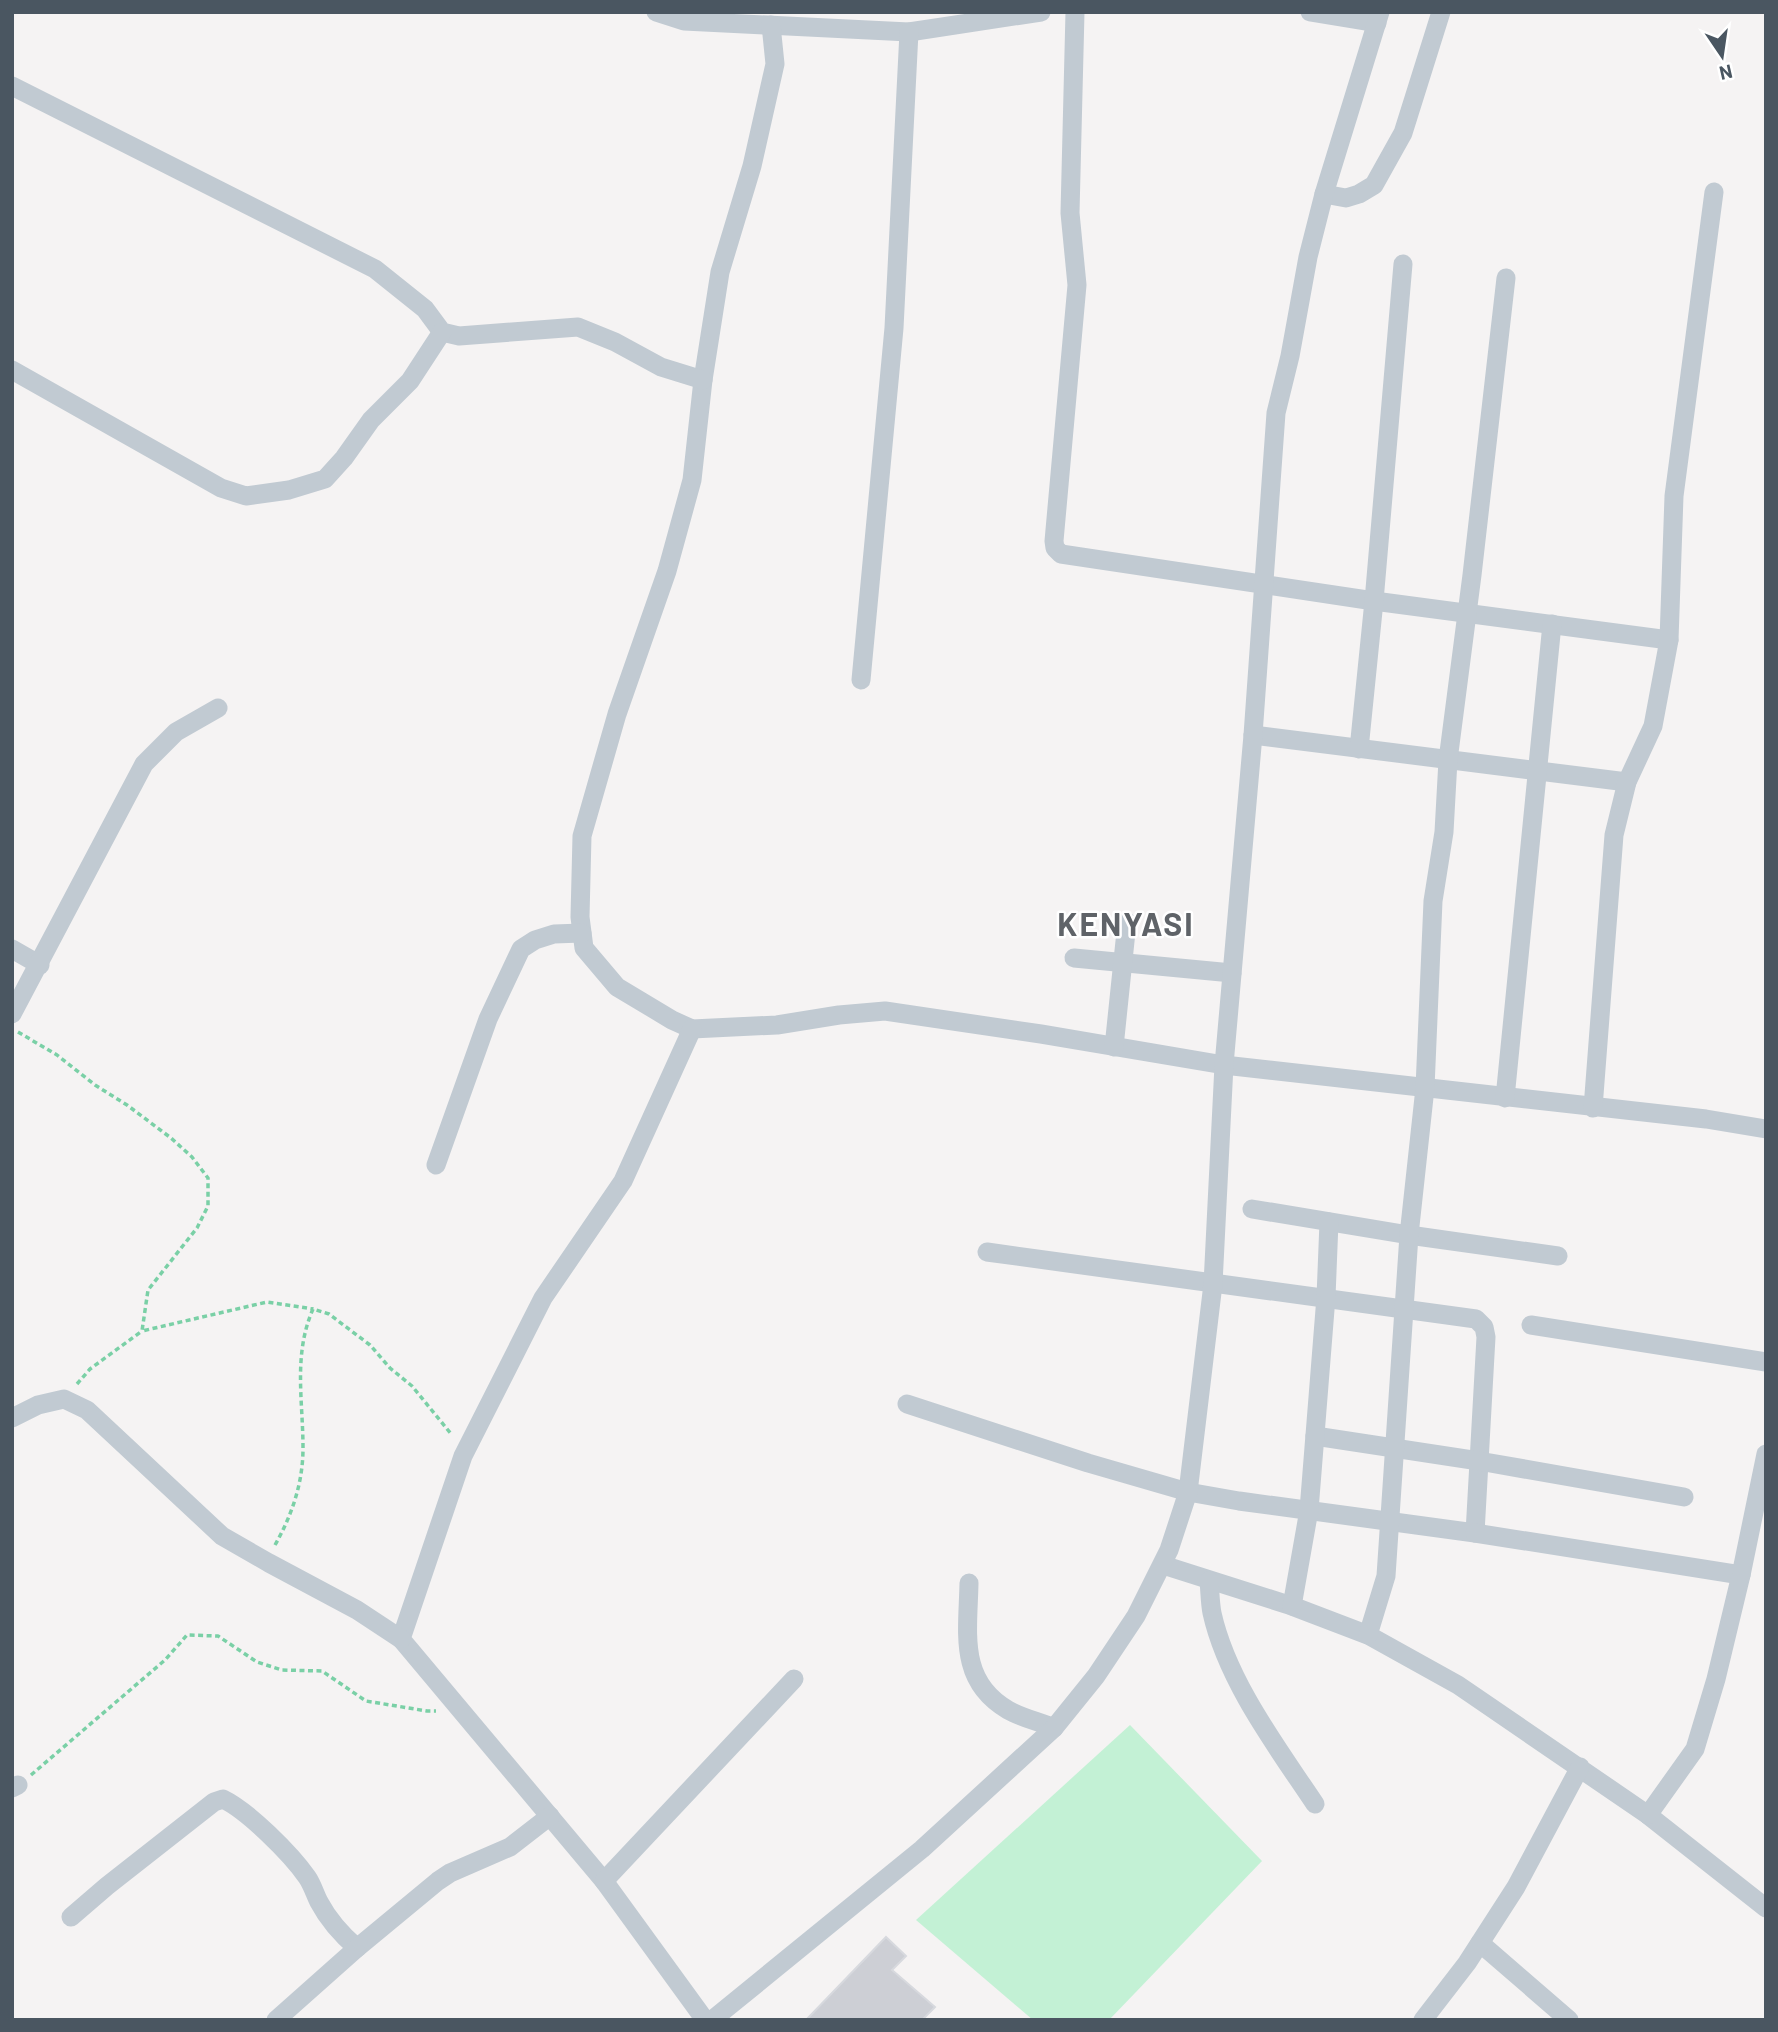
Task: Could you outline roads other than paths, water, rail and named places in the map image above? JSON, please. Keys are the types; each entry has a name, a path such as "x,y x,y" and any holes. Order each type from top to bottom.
{"street":[{"path":"656,12 684,21 909,32 1041,12"},
{"path":"1075,12 1070,213 1077,285 1055,548 1061,554 1264,585 1669,640"},
{"path":"712,2020 922,1849 1054,1728 1096,1675 1136,1616 1163,1565 1188,1492 1213,1284 1224,1065 1253,735 1276,412 1324,194 1379,17 1310,12"},
{"path":"1324,194 1346,198 1359,194 1374,184 1404,133 1441,12"},
{"path":"771,25 775,64 752,166 720,272 703,380 692,480 667,571 617,714 582,835 580,917 584,948 617,987 692,1029 776,1025 885,1011 1224,1065 1706,1119 1766,1129"},
{"path":"861,680 894,328 909,32"},
{"path":"13,90 375,269 425,309 442,332 459,336 578,327 615,342 661,367 703,380"},
{"path":"1593,1108 1614,835 1627,782 1653,726 1669,640 1674,496 1714,192"},
{"path":"1359,749 1403,264"},
{"path":"1368,1635 1387,1576 1409,1235 1425,1088 1433,901 1444,832 1448,760 1506,278"},
{"path":"12,370 221,488 246,496 289,490 325,479 371,420 410,382 442,332"},
{"path":"1505,1098 1552,624"},
{"path":"12,1014 144,764 176,732 218,708"},
{"path":"1253,735 1627,782"},
{"path":"1114,1047 1126,922"},
{"path":"436,1165 488,1019 521,948 554,934 582,933"},
{"path":"12,949 40,965"},
{"path":"1074,958 1233,973"},
{"path":"401,1639 463,1456 543,1298 624,1181 692,1029"},
{"path":"1252,1209 1558,1256"},
{"path":"1292,1605 1309,1510 1326,1297 1329,1222"},
{"path":"987,1252 1476,1319 1484,1327 1486,1337 1475,1533"},
{"path":"1531,1325 1766,1362"},
{"path":"12,1418 38,1405 64,1399 87,1410 222,1536 357,1610 401,1639 604,1881 705,2020"},
{"path":"906,1404 1088,1464 1188,1492 1741,1575"},
{"path":"1315,1436 1684,1497"},
{"path":"1648,1815 1695,1749 1716,1679 1760,1501 1766,1454"},
{"path":"1163,1565 1292,1605 1368,1635 1458,1685 1648,1815 1766,1908"},
{"path":"1209,1581 1212,1614 1230,1666 1278,1749 1315,1804"},
{"path":"969,1584 968,1659 981,1688 1008,1710 1054,1728"},
{"path":"604,1881 794,1679"},
{"path":"1423,2020 1480,1943 1516,1887 1580,1768"},
{"path":"71,1917 214,1802 223,1799 234,1804 279,1845 308,1878 320,1904 342,1935 357,1948"},
{"path":"276,2020 438,1881 450,1873 510,1847 551,1816"},
{"path":"1480,1943 1569,2020"}],"district":[{"name":"KENYASI","path":"1126,925"}]}
